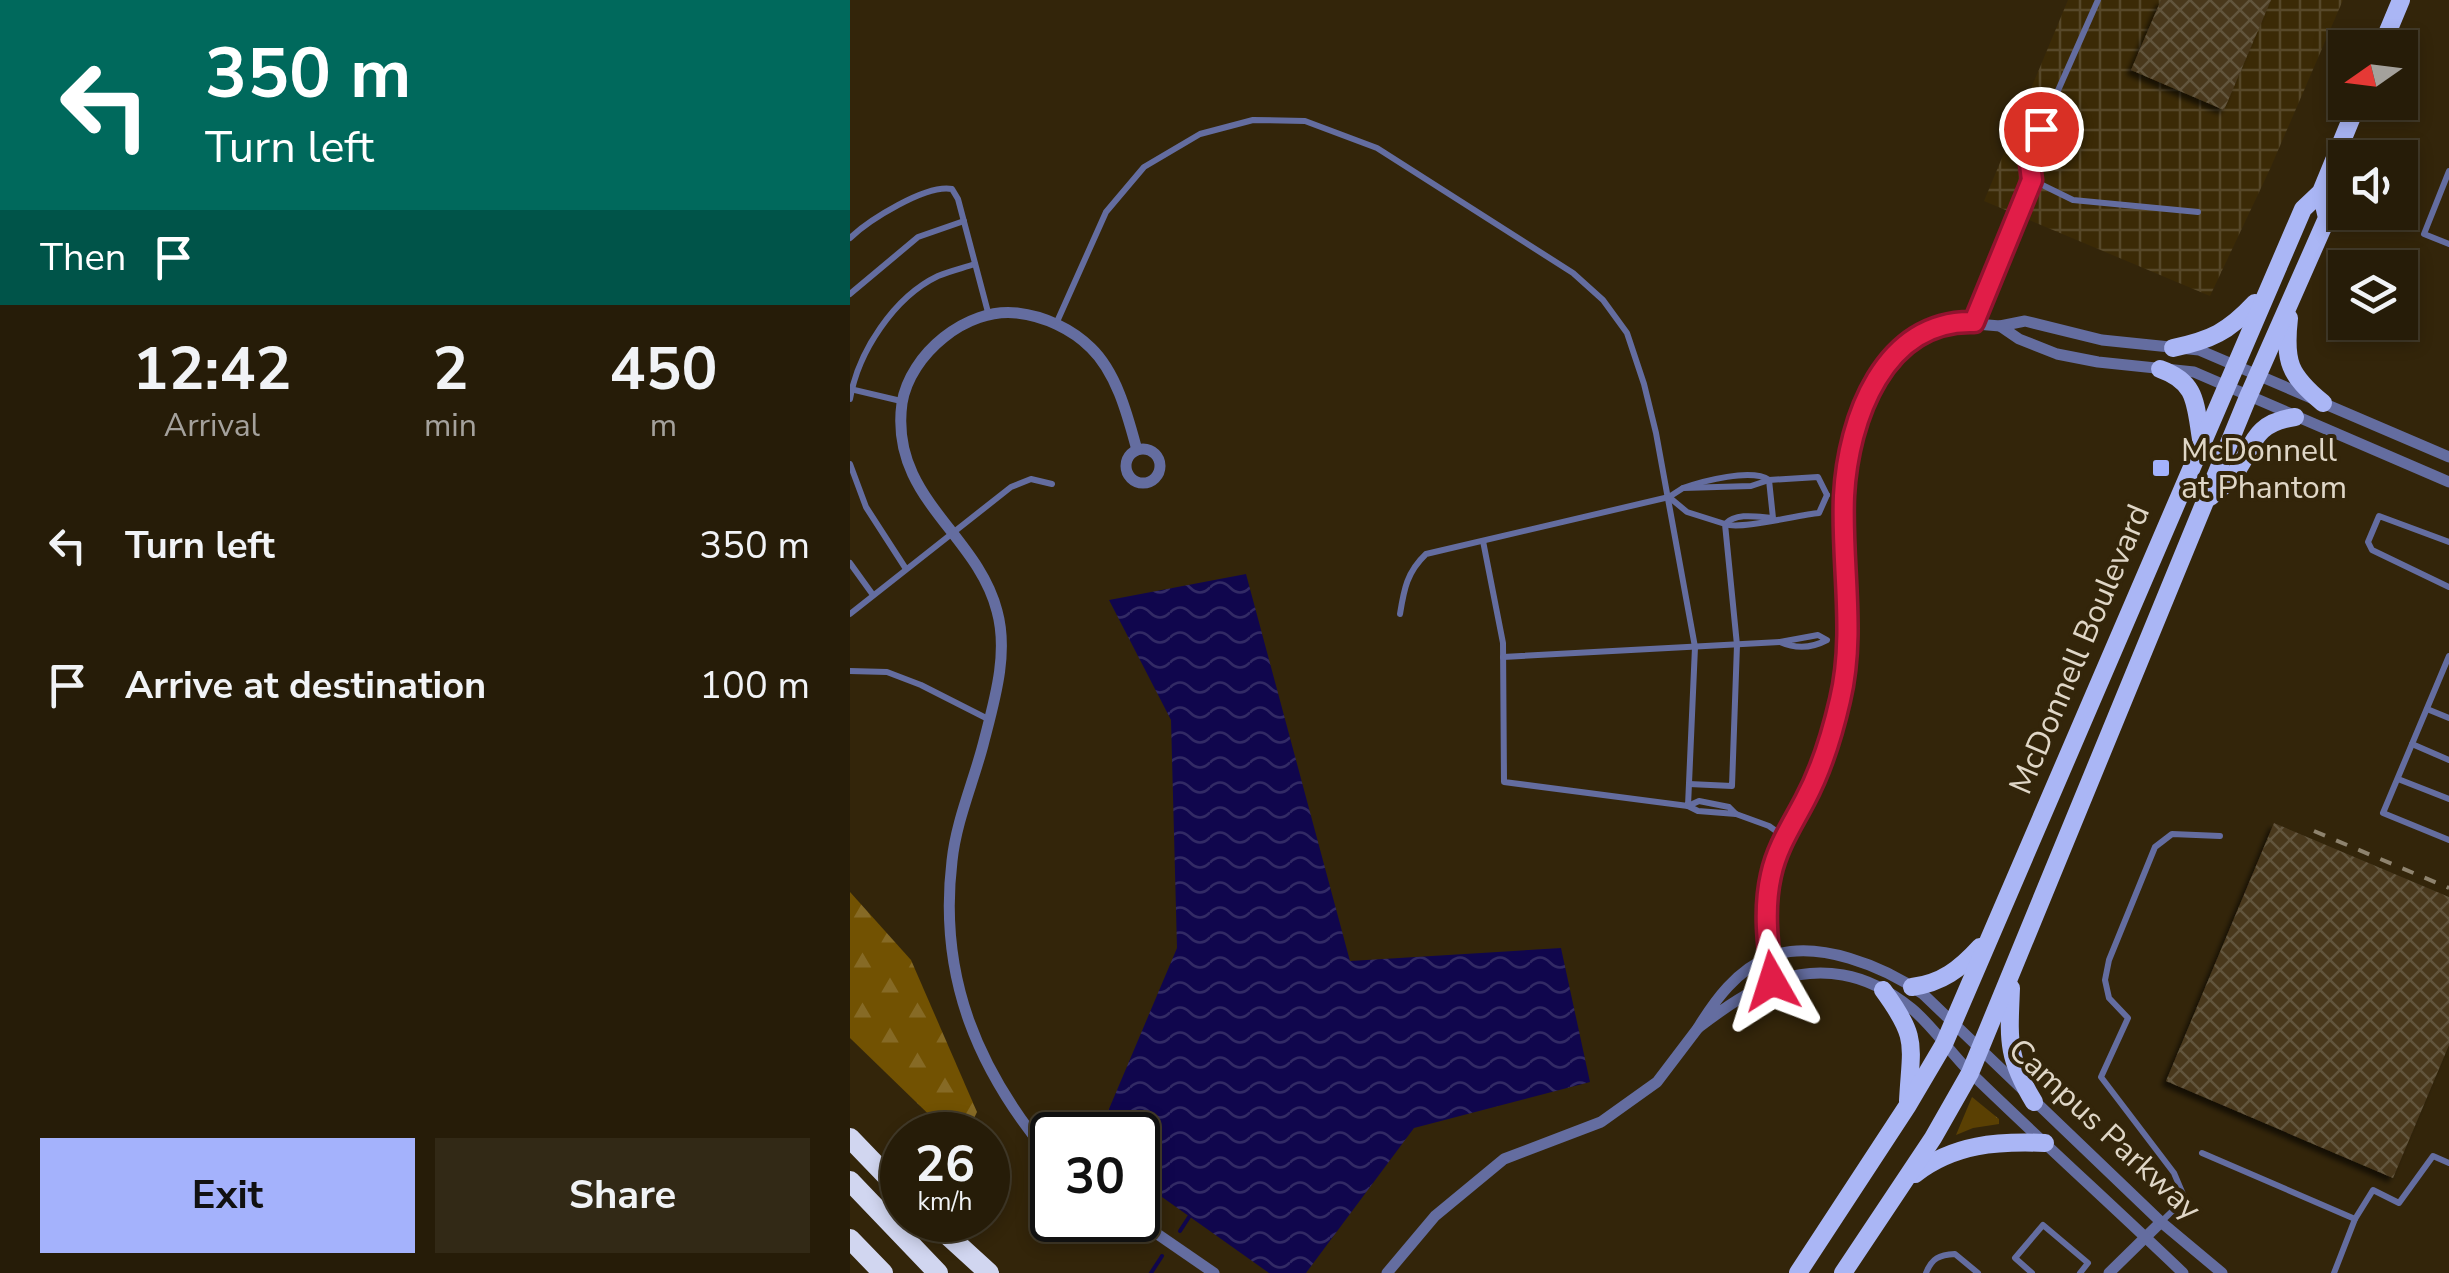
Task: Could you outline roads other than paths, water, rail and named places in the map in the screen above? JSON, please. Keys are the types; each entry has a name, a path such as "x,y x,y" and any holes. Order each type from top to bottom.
{"highway":[{"path":"850,1138 880,1169"},
{"path":"850,1181 938,1273"},
{"path":"850,1239 883,1273"},
{"path":"955,1242 988,1273"}],"main road":[{"path":"2389,30 2401,0"},
{"path":"2321,192 2351,120"},
{"name":"McDonnell Boulevard","path":"1798,1273 1944,1044 2224,384 2302,209 2321,192 2327,218 2205,500 1980,1051 1902,1184 1843,1273"},
{"path":"2173,348 2208,340 2230,328 2266,292"},
{"path":"2290,301 2288,358 2300,384 2323,403"},
{"path":"2160,369 2178,375 2188,384 2201,440"},
{"path":"2205,500 2230,480 2254,435 2265,426 2295,417"},
{"path":"1912,987 1944,978 1988,940"},
{"path":"2010,977 2012,1056 2034,1102"},
{"path":"1883,990 1902,1015 1912,1041 1908,1105"},
{"path":"1902,1184 1930,1163 1959,1149 2000,1142 2045,1142"}],"street":[{"path":"1030,1132 1001,1091 971,1032 957,984 948,923 952,858 990,719 1001,655 997,610 978,571 926,500 909,468 902,436 902,401 914,370 935,345 964,324 1014,312 1056,324 1093,350 1113,378 1137,450"},
{"path":"1772,981 1766,921 1771,876 1784,836 1806,800 1828,750 1841,696 1848,639 1844,496 1850,455 1868,395 1892,357 1914,336 1953,322 2000,326 2025,321 2102,340 2199,350 2449,457"},
{"path":"2000,326 2019,339 2058,354 2194,372 2449,482"},
{"name":"Campus Parkway","path":"1769,957 1799,952 1848,957 1893,973 2161,1222 2222,1273"},
{"path":"1387,1273 1435,1216 1504,1159 1565,1138 1627,1105 1657,1082 1716,998 1769,957"},
{"path":"1698,1028 1743,994 1796,975 1843,976 1883,990"},
{"name":"Campus Parkway","path":"1883,990 1913,1010 1970,1073 2184,1273"},
{"path":"2109,1273 2161,1222"},
{"path":"1160,1236 1214,1273"}],"lane":[{"path":"1974,322 2032,180 2029,156 2098,0"},
{"path":"1056,324 1106,212 1144,167 1200,134 1253,120 1305,121 1376,148 1573,273 1603,300 1627,333 1644,384 1669,497 1695,647 1688,806"},
{"path":"2449,171 2424,234 2449,244"},
{"path":"2032,180 2073,200 2198,212"},
{"path":"850,238 866,222 943,187 952,189 990,316"},
{"path":"850,294 918,237 964,221"},
{"path":"902,401 850,393 868,346 908,296 937,276 975,264"},
{"path":"850,464 866,508 906,570"},
{"path":"1400,614 1412,567 1426,554 1669,497 1683,488 1750,486 1769,480 1818,476 1827,495 1819,513 1732,527 1686,512 1669,497"},
{"path":"850,614 1011,487 1031,479 1052,484"},
{"path":"1769,480 1774,518"},
{"path":"1827,495 1844,496"},
{"path":"2449,542 2379,516 2368,542 2372,550 2449,587"},
{"path":"1689,784 1732,786 1737,645 1724,524"},
{"path":"1483,541 1503,657 1504,782 1688,806 1699,801 1718,803 1784,836"},
{"path":"850,563 874,595"},
{"path":"1503,657 1780,642 1792,647 1848,639"},
{"path":"2449,656 2445,677 2427,709 2383,813 2449,840"},
{"path":"850,672 886,672 990,719"},
{"path":"2427,709 2449,718"},
{"path":"2412,744 2449,760"},
{"path":"2398,779 2449,799"},
{"path":"2161,1222 2184,1199 2174,1173 2102,1078 2128,1018 2109,998 2105,980 2109,960 2155,847 2172,834 2220,836"},
{"path":"2202,1154 2356,1219"},
{"path":"2334,1273 2372,1190 2399,1204 2433,1156 2449,1162"},
{"path":"2032,1273 2015,1258 2043,1224 2088,1263 2080,1273"},
{"path":"1926,1273 1930,1262 1940,1255 1955,1254 1978,1273"}],"water":[{"path":"1246,574 1350,961 1561,948 1590,1082 1414,1128 1306,1273 1269,1273 1160,1196 1160,1112 1108,1112 1177,948 1171,720 1109,600"}],"waterway":[{"path":"1180,1231 1189,1217"},
{"path":"1151,1273 1162,1256"}],"railway":[{"path":"2314,831 2449,888"}],"place":[{"name":"McDonnell at Phantom","path":"2161,468"}]}
